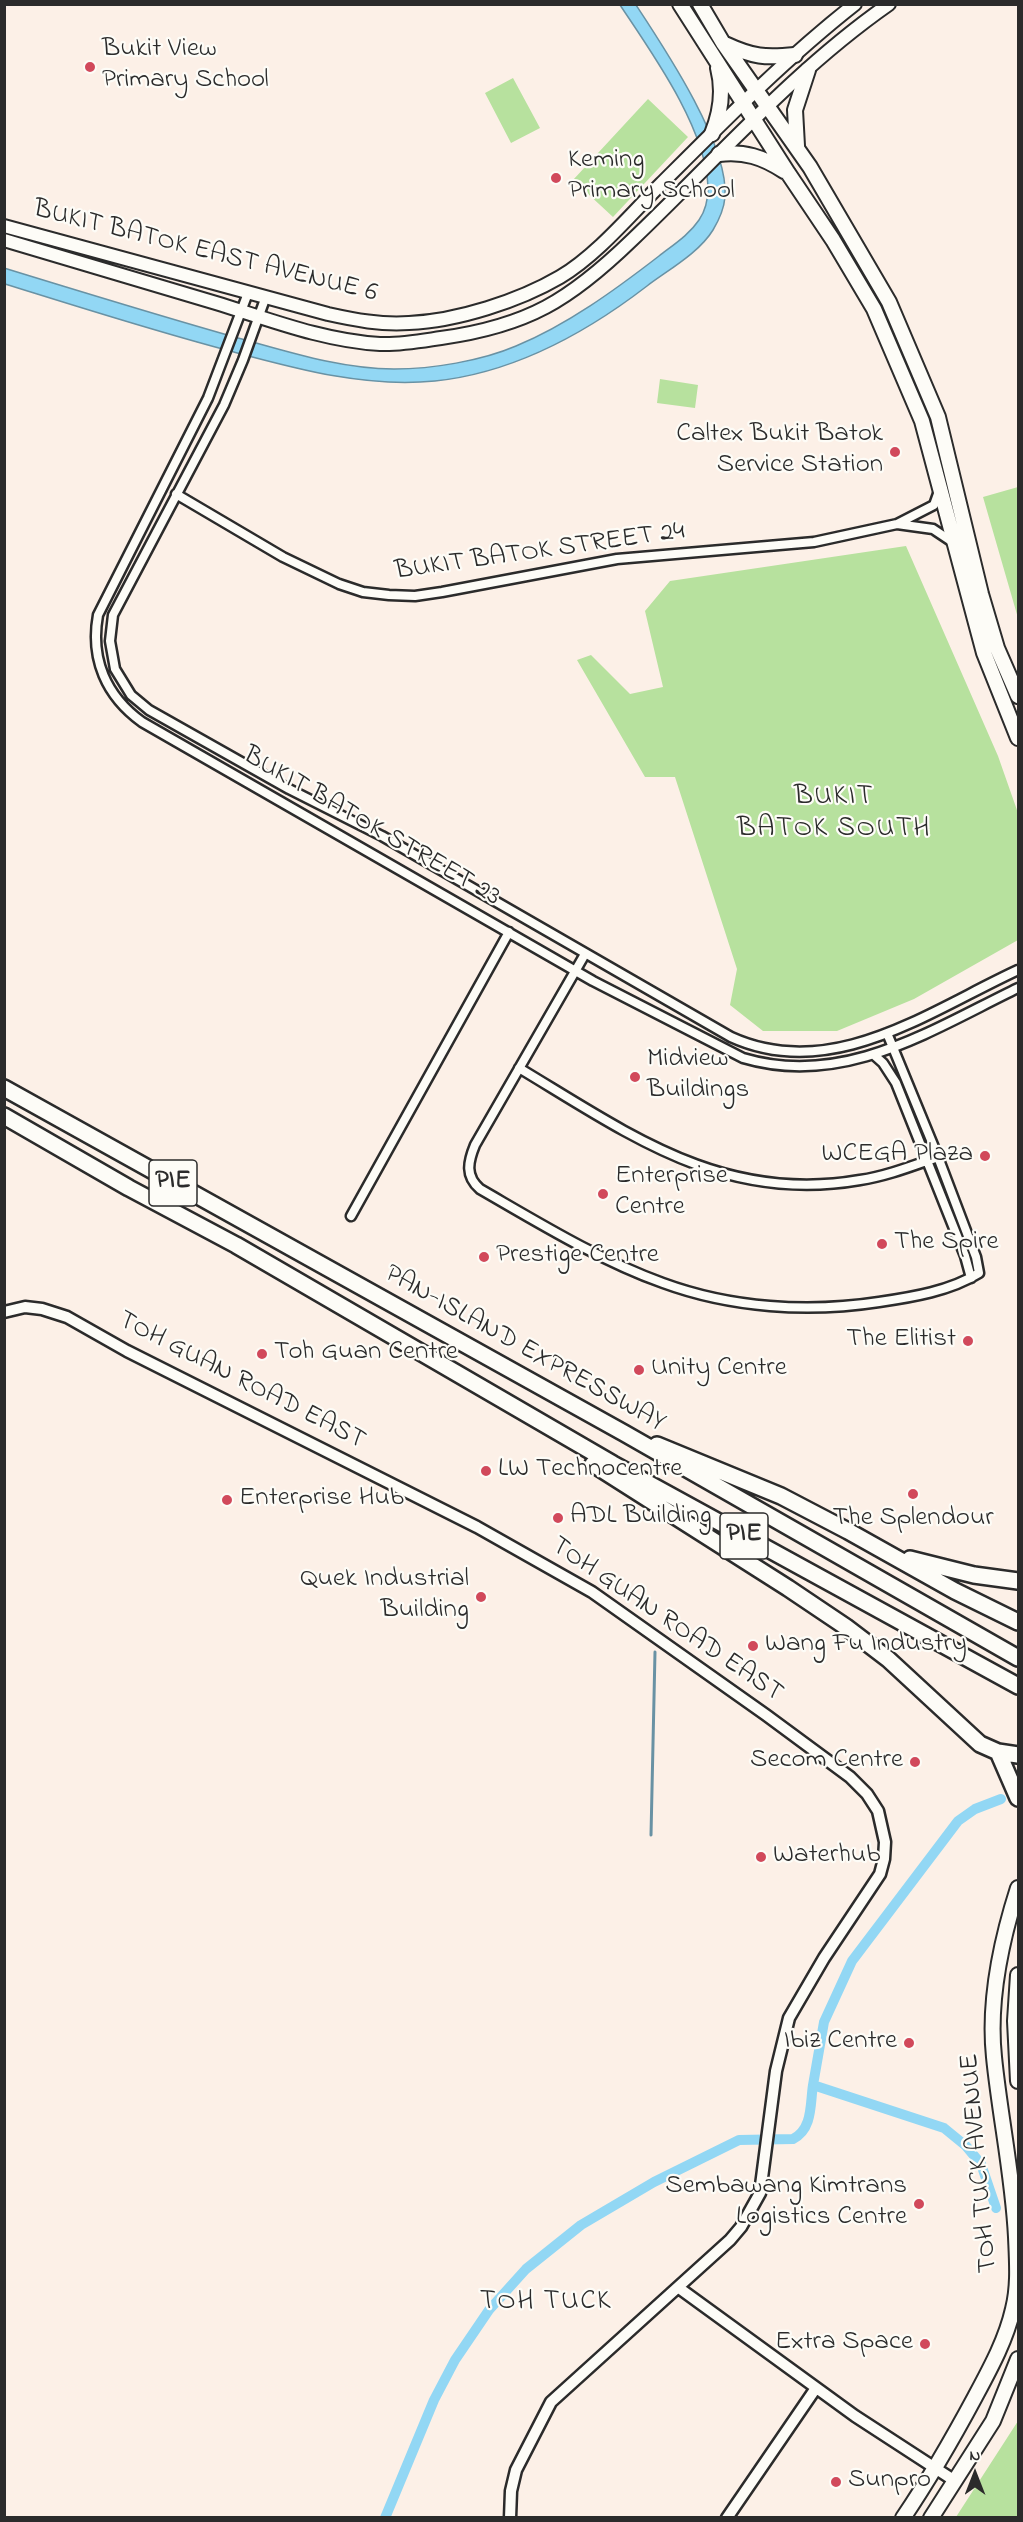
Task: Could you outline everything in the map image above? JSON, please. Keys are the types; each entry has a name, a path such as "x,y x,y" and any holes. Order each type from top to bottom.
{"highway":[{"name":"PAN-ISLAND EXPRESSWAY","path":"4,1088 624,1433 1018,1658"},
{"name":"PAN-ISLAND EXPRESSWAY","path":"4,1116 129,1188 236,1245 613,1464 1018,1686"},
{"path":"502,1401 520,1418 820,1609 888,1659 966,1734 980,1744 998,1752 1018,1755"},
{"path":"624,1433 679,1453 781,1496 1013,1621"},
{"path":"887,1552 946,1568 1014,1582"},
{"path":"998,1752 1018,1798"}],"main road":[{"path":"680,4 833,240 874,309 914,399 984,653 1018,738"},
{"path":"700,4 723,43 797,149 889,302 938,417 981,594 998,648 1018,696"},
{"name":"BUKIT BATOK EAST AVENUE 6","path":"4,226 265,298 367,322 407,324 440,321 539,287 570,270 606,239 757,90 855,4"},
{"name":"BUKIT BATOK EAST AVENUE 6","path":"4,240 340,339 379,344 472,334 534,315 578,288 633,239 767,105 866,20 889,4"},
{"path":"723,43 761,58 795,55"},
{"path":"711,135 719,116 721,100 720,76 715,57"},
{"path":"797,149 795,110 808,70"},
{"path":"718,154 740,153 760,157 788,173"},
{"name":"TOH TUCK AVENUE","path":"903,2517 935,2468 993,2363 1013,2309 1018,2271 1014,2209 993,2037 997,1970 1004,1931 1018,1888"},
{"name":"TOH TUCK AVENUE","path":"1018,1975 1015,2020 1018,2081"},
{"path":"931,2517 993,2421 1018,2359"}],"street":[{"name":"BUKIT BATOK STREET 23","path":"249,293 226,355 168,479 100,608 96,642 98,663 118,702 142,722 575,970 732,1054 754,1062 799,1068 844,1063 874,1055 1018,988"},
{"name":"BUKIT BATOK STREET 23","path":"265,298 251,340 224,405 117,605 111,621 112,660 119,679 131,695 149,710 168,721 289,789 382,836 731,1037 750,1045 783,1051 823,1051 887,1033 1018,970"},
{"name":"BUKIT BATOK STREET 24","path":"176,494 283,557 339,584 363,592 415,596 616,560 814,542 897,524 934,505 939,487"},
{"name":"BUKIT BATOK STREET 24","path":"897,524 933,529 954,543"},
{"path":"351,1216 509,932"},
{"path":"585,954 472,1151 468,1164 471,1179 480,1189 627,1269 705,1296 753,1304 808,1308 889,1301 939,1290 979,1273 976,1257 938,1157 887,1033"},
{"path":"874,1055 883,1063 896,1083 965,1256 970,1278"},
{"path":"519,1068 627,1134 723,1174 778,1184 824,1184 871,1178 938,1157"},
{"name":"TOH GUAN ROAD EAST","path":"4,1312 25,1307 42,1309 67,1317 128,1351 477,1527 592,1592 850,1777 867,1794 878,1810 885,1842 884,1859 874,1885 824,1958 789,2018 776,2071 760,2193 741,2227 680,2288 551,2402 516,2470 511,2491 510,2517"},
{"path":"680,2288 816,2388 955,2481"},
{"path":"727,2517 816,2388"}],"green space":[{"path":"513,78 540,128 511,143 485,93"},
{"path":"648,99 688,137 613,217 573,180"},
{"path":"660,379 698,385 695,408 657,403"},
{"path":"1018,487 1018,618 983,497"},
{"path":"906,546 998,756 1018,813 1018,940 914,999 837,1031 763,1031 730,1005 737,969 675,777 645,777 577,660 591,655 630,694 663,687 645,611 670,581"},
{"path":"1018,2421 1018,2517 956,2517"}],"water":[{"path":"620,5 636,5 693,98 717,151 724,176 724,206 713,230 692,254 599,320 547,348 520,360 464,377 409,382 357,379 255,358 5,284 4,268 276,349 354,366 409,369 440,366 488,356 516,346 554,328 590,306 675,244 695,225 706,204 708,187 705,164 688,116 661,68"}],"waterway":[{"path":"651,1835 655,1652"},
{"path":"813,2085 824,2022 852,1961 958,1821 975,1809 1001,1799"},
{"path":"385,2518 434,2400 455,2360 489,2310 526,2269 581,2225 654,2182 739,2140 793,2139 799,2135 807,2123 813,2085 944,2128 966,2146 981,2164 996,2208"}],"place":[{"name":"Bukit View Primary School","path":"90,67"},
{"name":"Keming Primary School","path":"556,178"},
{"name":"Caltex Bukit Batok Service Station","path":"895,452"},
{"name":"Midview Buildings","path":"635,1077"},
{"name":"WCEGA Plaza","path":"985,1156"},
{"name":"Enterprise Centre","path":"603,1194"},
{"name":"The Spire","path":"882,1244"},
{"name":"Prestige Centre","path":"484,1257"},
{"name":"The Elitist","path":"968,1341"},
{"name":"Toh Guan Centre","path":"262,1354"},
{"name":"Unity Centre","path":"639,1370"},
{"name":"LW Technocentre","path":"486,1471"},
{"name":"The Splendour","path":"913,1494"},
{"name":"Enterprise Hub","path":"227,1500"},
{"name":"ADL Building","path":"558,1518"},
{"name":"Quek Industrial Building","path":"481,1597"},
{"name":"Wang Fu Industry","path":"753,1646"},
{"name":"Secom Centre","path":"915,1762"},
{"name":"Waterhub","path":"761,1857"},
{"name":"Ibiz Centre","path":"909,2043"},
{"name":"Sembawang Kimtrans Logistics Centre","path":"919,2204"},
{"name":"Extra Space","path":"925,2344"},
{"name":"Sunpro","path":"836,2482"}],"district":[{"name":"BUKIT BATOK SOUTH","path":"834,814"},
{"name":"TOH TUCK","path":"546,2303"}]}
